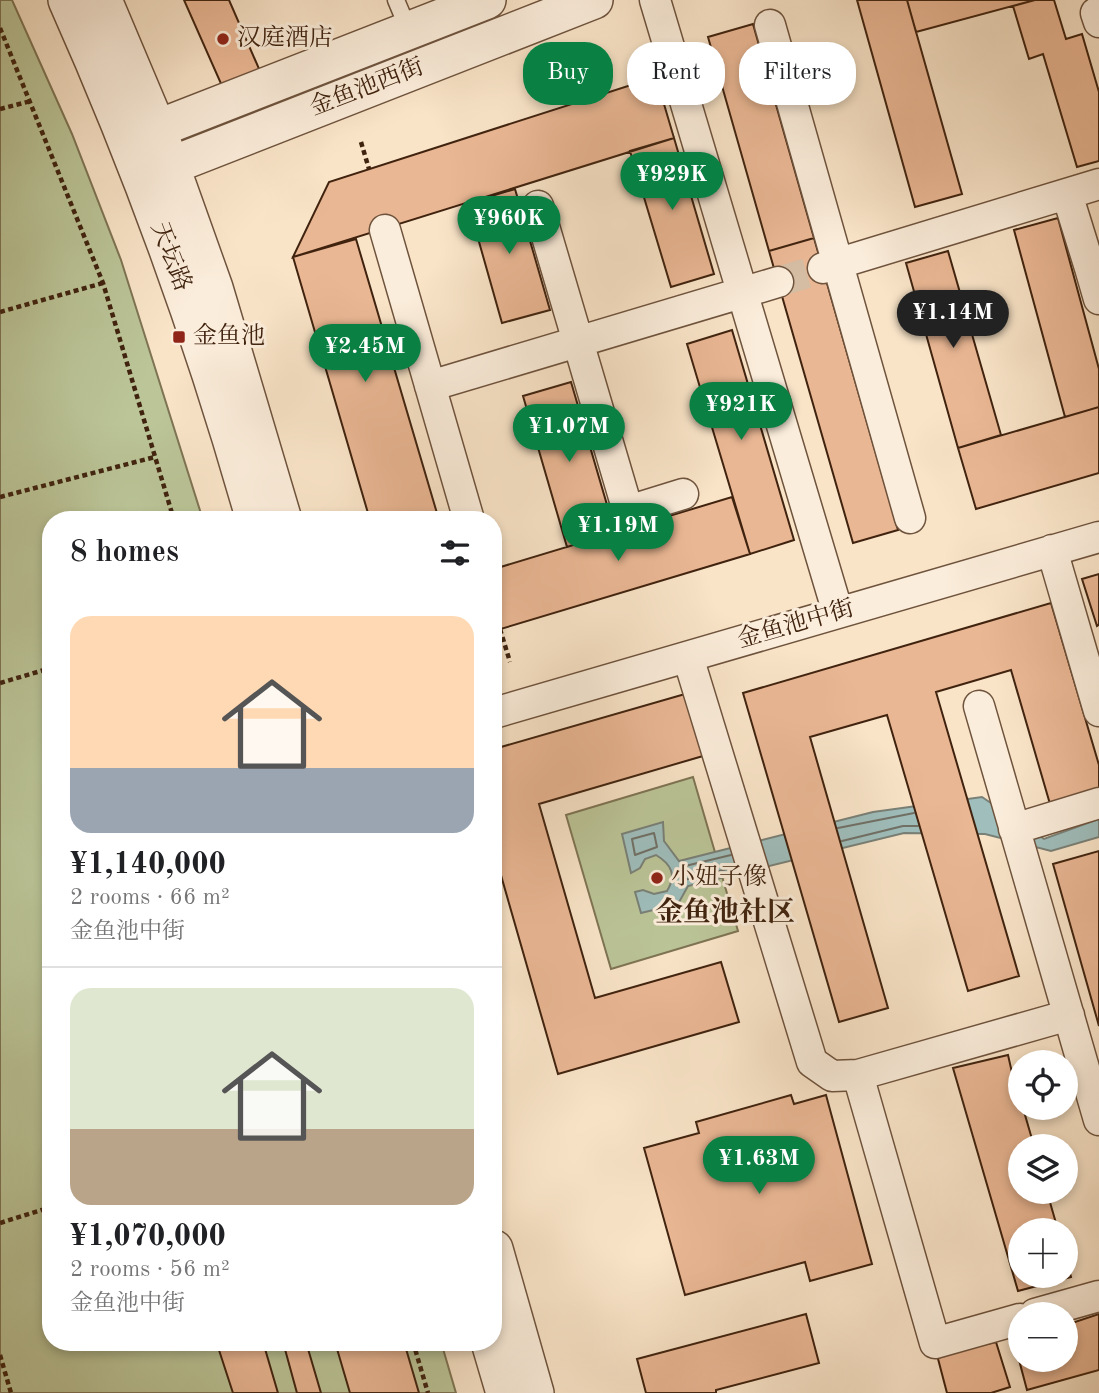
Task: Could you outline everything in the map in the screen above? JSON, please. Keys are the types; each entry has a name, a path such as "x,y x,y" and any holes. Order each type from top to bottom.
{"street":[{"name":"天坛路","path":"67,0 141,135"},
{"name":"天坛路","path":"103,0 252,511"},
{"name":"金鱼池西街","path":"141,135 402,15 487,0"},
{"name":"金鱼池西街","path":"155,172 594,0"},
{"path":"655,0 838,612"},
{"path":"770,25 830,266 910,518"},
{"name":"天坛路","path":"155,172 214,288 280,511"},
{"path":"830,266 1099,184"},
{"path":"1067,194 1094,267 1099,299"},
{"path":"538,206 628,511 684,494"},
{"path":"385,230 466,511"},
{"path":"430,386 778,282"},
{"name":"金鱼池中街","path":"502,711 1099,537"},
{"path":"1052,550 1099,711"},
{"path":"688,657 812,1062 832,1076 858,1075 1069,1015"},
{"path":"979,706 1099,1120"},
{"path":"1014,828 1099,803"},
{"path":"858,1075 935,1343 1008,1322"},
{"path":"502,1277 535,1393"},
{"path":"1078,1302 1099,1296"},
{"path":"493,1351 505,1393"}],"path":[{"path":"0,28 103,284 171,511"},
{"path":"0,109 31,101"},
{"path":"361,142 369,169"},
{"path":"0,312 103,284"},
{"path":"0,496 155,457"},
{"path":"502,636 510,662"},
{"path":"0,683 42,671"},
{"path":"0,1223 42,1210"},
{"path":"416,1351 428,1393"},
{"path":"0,1355 11,1393"}],"green space":[{"path":"0,0 12,0 72,134 121,260 200,511 42,511 42,1351 444,1351 456,1393 0,1393"},
{"path":"693,777 738,931 611,969 566,815"}],"water":[{"path":"982,797 1044,839 1099,819 1099,837 1051,851 985,834 904,833 688,886 678,904 641,913 635,892 643,890 654,894 667,891 672,880 671,870 656,855 645,859 640,868 631,873 622,834 663,822 664,841 679,861 873,812"}],"building":[{"name":"汉庭酒店","path":"184,0 229,0 263,78 226,95"},
{"path":"857,0 907,0 962,194 915,207"},
{"path":"907,0 1035,0 916,32"},
{"path":"1035,0 1054,0 1066,39 1082,34 1099,92 1099,161 1077,167 1043,54 1029,59 1013,6"},
{"path":"753,24 758,42 739,42 739,105 776,105 814,238 769,251 725,97 725,42 709,42 708,37"},
{"path":"627,86 627,105 664,105 674,138 293,257 329,182 569,105 613,105 613,91"},
{"path":"674,138 714,274 671,287 630,151"},
{"path":"515,189 550,310 502,323 468,203"},
{"path":"1058,218 1099,369 1099,407 1065,417 1014,230"},
{"path":"814,238 898,530 853,543 769,251"},
{"path":"356,239 436,511 367,511 293,257"},
{"path":"948,251 1001,435 958,448 906,263"},
{"path":"732,330 794,540 750,554 687,344"},
{"path":"571,382 615,532 567,547 523,396"},
{"path":"1099,407 1099,473 976,509 958,448"},
{"path":"732,497 750,554 502,629 502,567"},
{"path":"1099,574 1099,625 1097,626 1082,579"},
{"path":"1051,603 1099,765 1099,790 1050,804 1011,670 936,692 1019,976 968,991 887,715 810,737 888,1008 839,1022 743,693"},
{"path":"685,694 703,756 539,804 595,998 721,962 739,1022 558,1074 502,879 502,747"},
{"path":"1099,851 1099,1026 1053,864"},
{"path":"1008,1055 1008,1120 1026,1120 1031,1134 1008,1134 1008,1204 1050,1204 1055,1218 1008,1218 1008,1257 953,1068"},
{"path":"791,1095 794,1104 826,1095 872,1264 810,1281 805,1262 685,1295 644,1148 699,1133 696,1122"},
{"path":"806,1314 819,1363 716,1390 716,1393 646,1393 637,1359"},
{"path":"1099,1314 1099,1370 1027,1390 1022,1372 1078,1372 1078,1321"},
{"path":"996,1342 1010,1387 991,1393 947,1393 937,1355"},
{"path":"219,1351 266,1351 278,1393 233,1393"},
{"path":"285,1351 309,1351 321,1393 297,1393"},
{"path":"338,1351 407,1351 419,1393 350,1393"}],"tunnel":[{"path":"778,282 823,268"}],"place":[{"name":"汉庭酒店","path":"223,39"},
{"name":"金鱼池","path":"179,337"},
{"name":"小妞子像","path":"657,878"}],"district":[{"name":"金鱼池社区","path":"725,914"}]}
